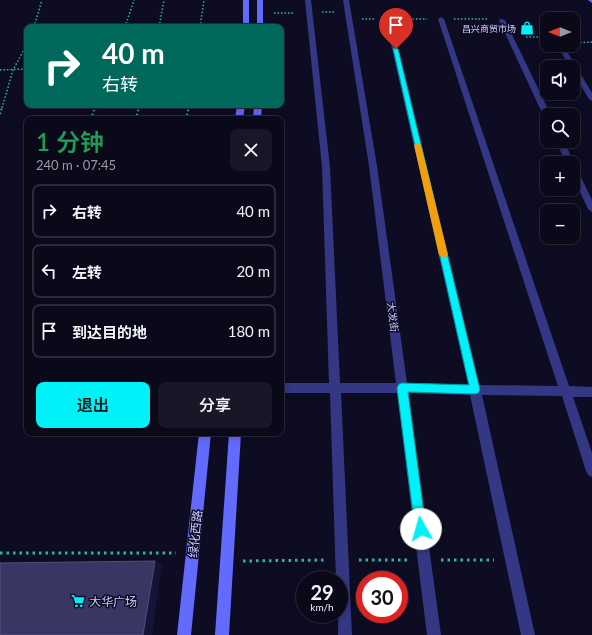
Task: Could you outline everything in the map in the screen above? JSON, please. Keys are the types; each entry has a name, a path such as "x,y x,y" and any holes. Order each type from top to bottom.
{"main road":[{"path":"246,0 246,24"},
{"path":"260,0 260,24"},
{"name":"绿化西路","path":"184,635 205,436"},
{"path":"222,635 235,436"}],"street":[{"path":"308,0 326,167 346,635"},
{"name":"大发街","path":"346,0 373,166 434,635"},
{"path":"388,18 475,390 528,635"},
{"path":"441,19 564,392 592,471"},
{"path":"502,20 544,108"},
{"path":"564,52 592,99"},
{"path":"580,183 592,208"},
{"path":"284,388 402,388 592,392"}],"path":[{"path":"35,24 42,0"},
{"path":"125,24 134,0"},
{"path":"160,24 164,0"},
{"path":"200,24 204,0"},
{"path":"349,19 388,18 502,20"},
{"path":"510,38 540,37"},
{"path":"580,43 592,42"},
{"path":"0,114 13,70 24,50"},
{"path":"0,70 24,69"},
{"path":"0,553 193,553"},
{"path":"226,561 512,560"}],"building":[{"name":"大华广场","path":"155,561 143,635 0,635 0,563"}],"slow traffic":[{"path":"418,145 444,255"}],"place":[{"name":"昌兴商贸市场","path":"527,28"},
{"name":"大华广场","path":"78,601"}],"route":[{"path":"396,49 475,390 402,388 421,529"}]}
